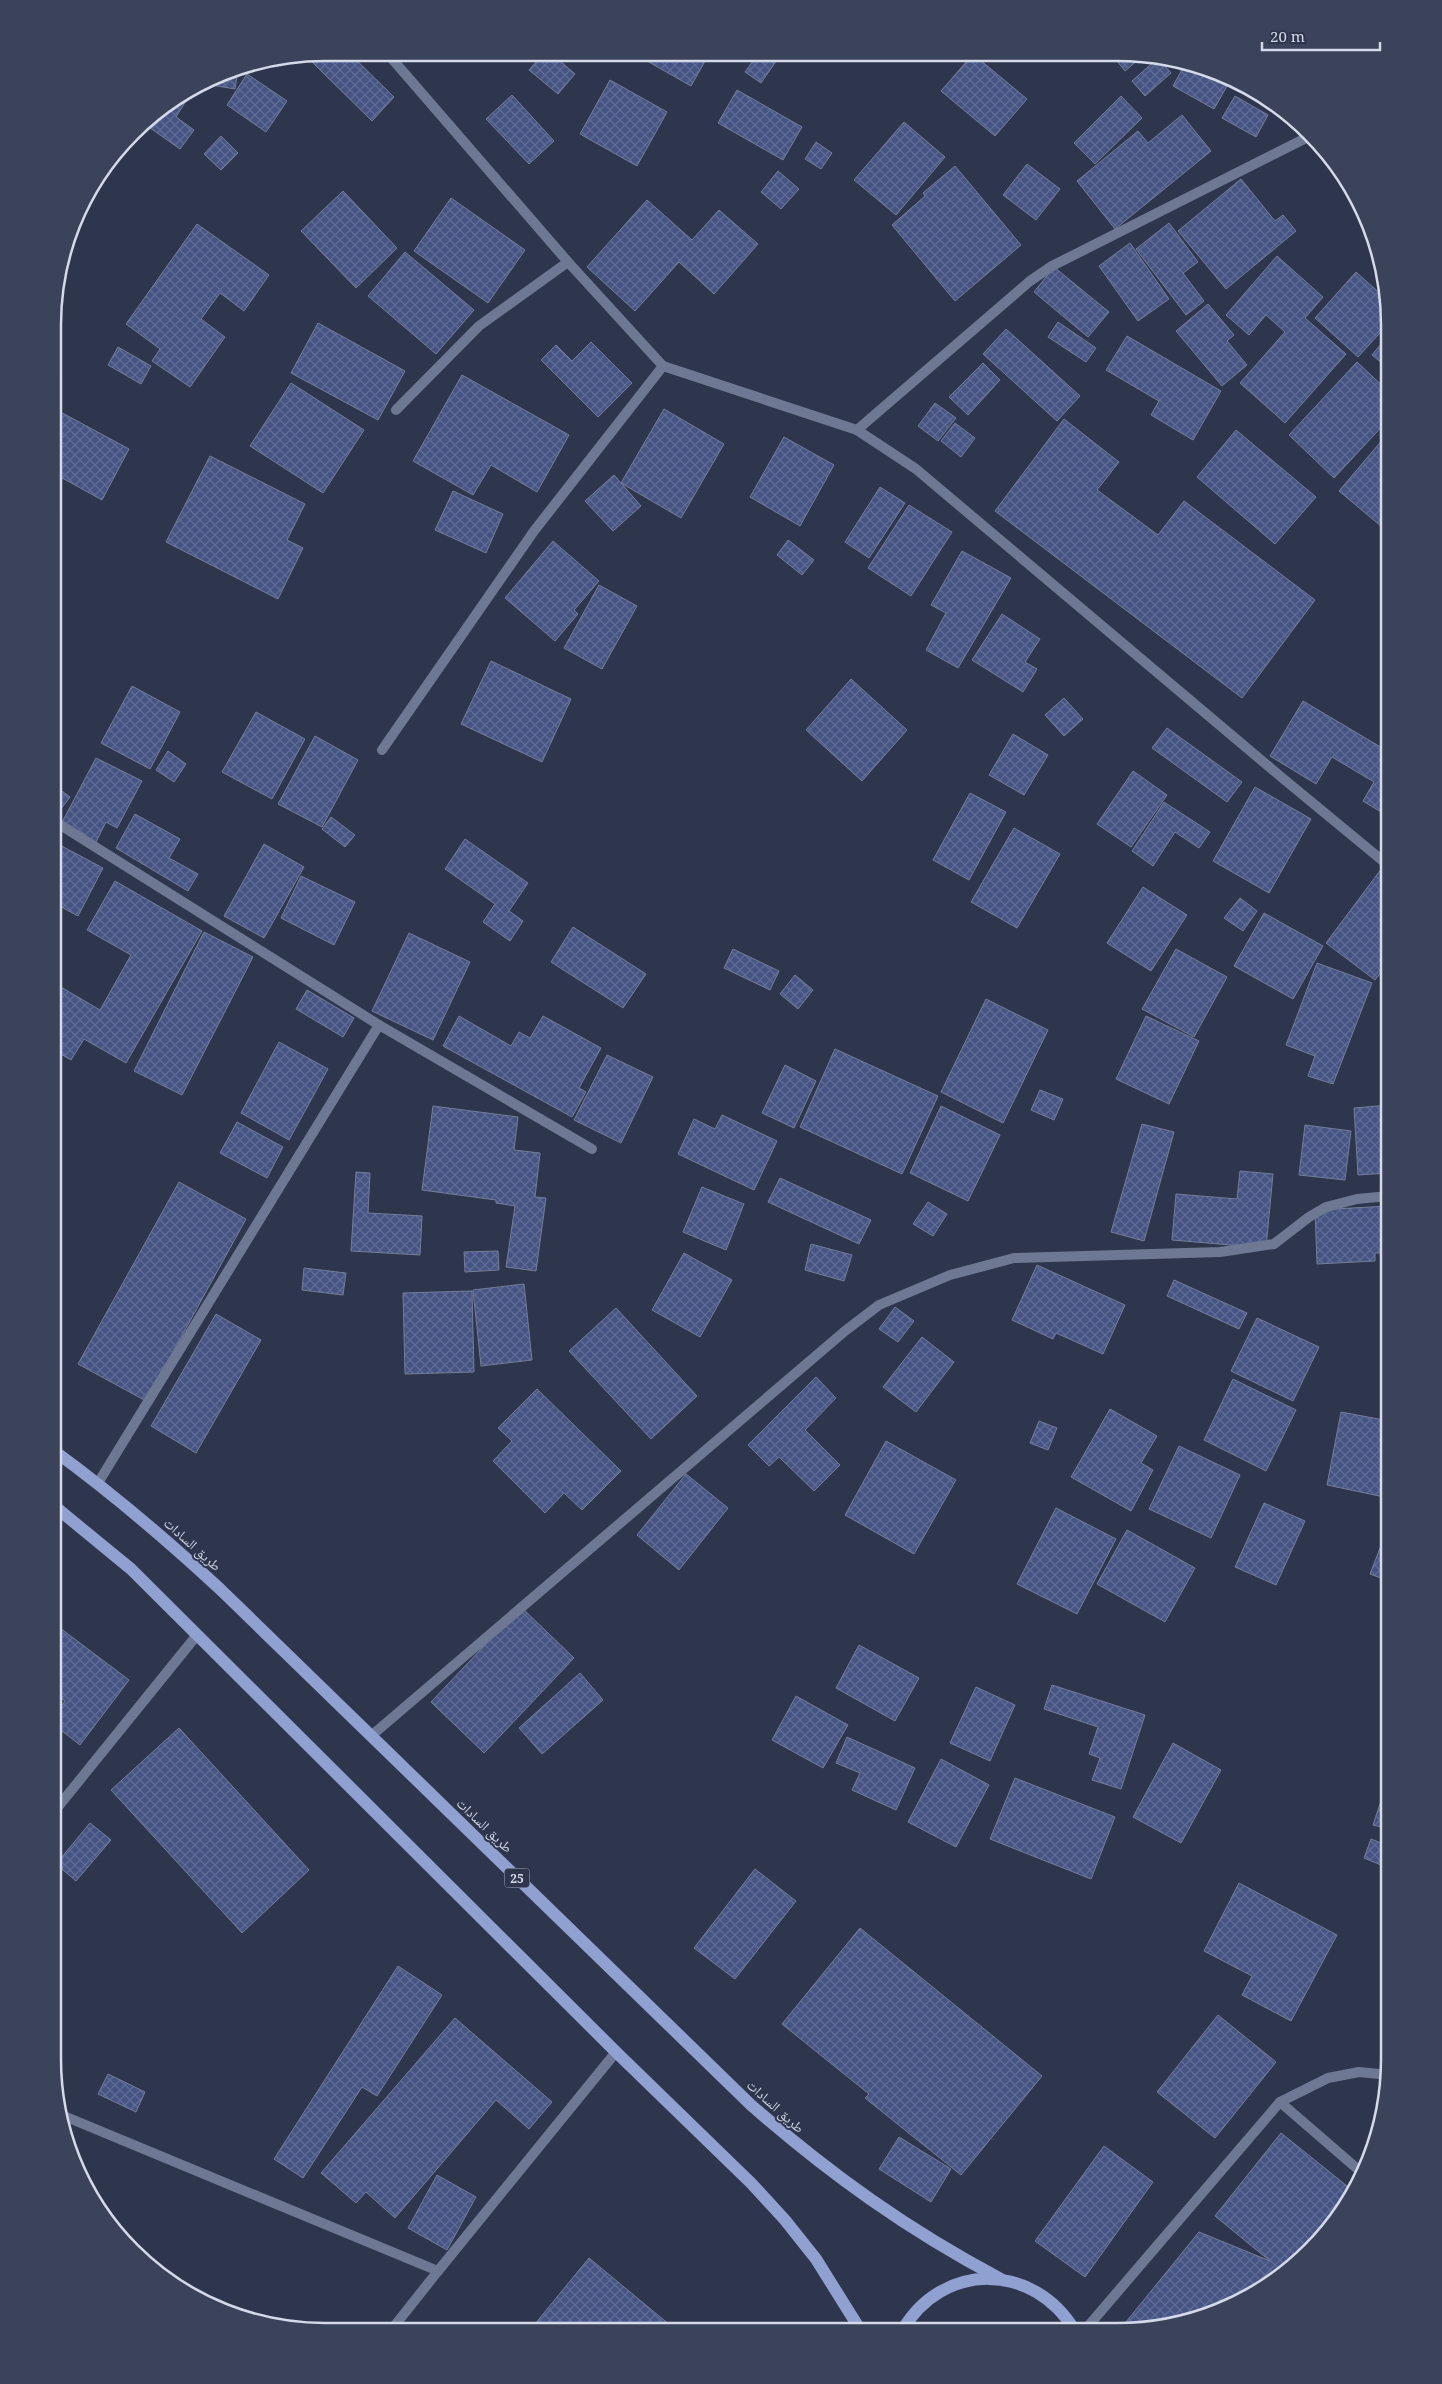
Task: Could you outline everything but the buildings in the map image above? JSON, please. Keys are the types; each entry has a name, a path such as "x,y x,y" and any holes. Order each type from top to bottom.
{"main road":[{"name":"طريق السادات","path":"61,1456 161,1534 751,2105 829,2170 905,2224 956,2256 1001,2279"},
{"path":"61,1512 131,1570 616,2052 744,2176 785,2220 816,2259 856,2323"},
{"path":"906,2323 910,2316 928,2298 951,2286 976,2279 1001,2279 1026,2286 1048,2298 1066,2316 1070,2323"}],"street":[{"path":"394,61 568,262 663,366 857,430 916,468 1381,859"},
{"path":"857,430 1030,280 1052,266 1303,139"},
{"path":"396,410 479,326 568,262"},
{"path":"382,750 534,531 663,366"},
{"path":"61,825 379,1025 592,1148"},
{"path":"98,1483 379,1025"},
{"path":"371,1736 845,1331 879,1305 950,1275 1014,1258 1220,1252 1274,1244 1309,1217 1326,1207 1357,1199 1381,1197"},
{"path":"61,1803 197,1635"},
{"path":"397,2323 616,2052"},
{"path":"1091,2323 1280,2102 1328,2078 1359,2072 1380,2074"},
{"path":"1280,2102 1357,2168"},
{"path":"68,2118 438,2271"}]}
